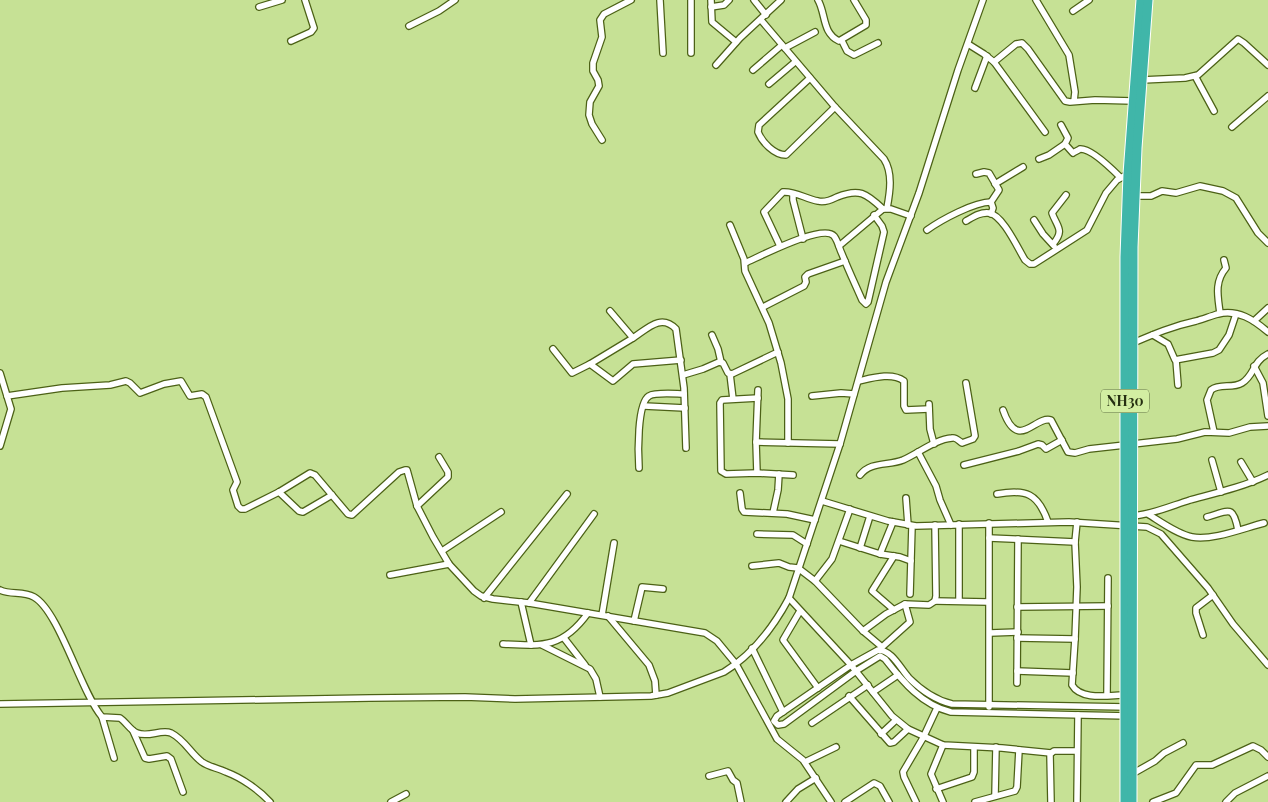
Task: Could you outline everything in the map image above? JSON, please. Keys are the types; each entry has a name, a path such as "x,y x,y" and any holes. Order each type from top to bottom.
{"highway":[{"name":"NH30","path":"1132,802 1129,712 1125,695 1129,526 1133,516 1129,445 1133,343 1134,196 1142,80 1141,1"},
{"name":"NH30","path":"1125,802 1129,712 1129,445 1124,176 1133,100 1141,1"}],"street":[{"path":"258,8 282,0"},
{"path":"291,41 311,32 314,28 305,0"},
{"path":"409,26 439,11 455,0"},
{"path":"602,140 590,119 589,107 599,86 593,67 593,59 602,36 600,20 604,14 631,0"},
{"path":"660,0 664,54"},
{"path":"691,0 691,54"},
{"path":"729,0 724,5 711,3 712,22 736,42"},
{"path":"754,0 783,47 887,164 890,181 885,209"},
{"path":"716,65 736,42 782,0"},
{"path":"818,0 822,8 824,24 835,39 842,41 847,51 854,55 878,43"},
{"path":"842,41 866,25 866,20 854,0"},
{"path":"0,704 399,697 515,699 656,695 668,693 724,672 736,664 777,621 789,598 840,444 886,282 911,216 983,0"},
{"path":"1036,0 1069,55 1075,92 1074,101"},
{"path":"1073,11 1079,3 1089,0"},
{"path":"754,70 783,47 815,32"},
{"path":"1142,80 1196,76 1238,39 1267,63"},
{"path":"994,62 1016,44 1022,43 1062,98 1067,102 1133,100"},
{"path":"968,44 994,62 1045,132"},
{"path":"975,88 987,56"},
{"path":"769,84 796,62"},
{"path":"1196,76 1214,111"},
{"path":"810,78 759,125 758,132 761,138 778,155 786,155 835,107"},
{"path":"1232,127 1268,96"},
{"path":"1039,159 1049,155 1065,144 1068,138 1061,125"},
{"path":"966,221 981,214 991,214 998,218 1004,224 1025,260 1030,264 1038,262 1087,230 1106,193 1124,176 1094,155 1081,149 1072,153 1065,144"},
{"path":"995,184 1023,168"},
{"path":"976,174 989,173 995,184 999,192 991,202"},
{"path":"1134,196 1151,196 1162,191 1176,193 1200,186 1223,191 1236,198 1258,233 1268,243"},
{"path":"780,246 764,212 780,193 786,191 818,202 824,202 854,192 861,193 885,209 911,216"},
{"path":"793,194 803,239"},
{"path":"1052,244 1058,238 1060,232 1058,223 1052,215 1053,210 1066,195"},
{"path":"927,230 943,219 982,202 991,202"},
{"path":"991,202 993,208 991,214"},
{"path":"839,246 874,215 885,209"},
{"path":"745,263 780,246 827,232 834,236 862,300 866,304 884,232 874,215"},
{"path":"1034,220 1043,234 1057,249"},
{"path":"730,224 745,263 745,271 763,307 778,352 788,398 788,443"},
{"path":"1220,314 1218,278 1226,268 1224,260"},
{"path":"763,307 804,286 806,282 805,277 808,274 845,261"},
{"path":"1254,321 1268,308"},
{"path":"610,311 633,338"},
{"path":"1133,343 1182,323 1220,314 1236,314 1248,317 1268,332"},
{"path":"1176,360 1219,350 1229,335 1236,314"},
{"path":"553,349 572,373 633,338 655,322 667,323 676,329 683,375 686,448"},
{"path":"712,335 721,362 726,372 730,374 733,400"},
{"path":"1153,335 1168,344 1176,360 1178,385"},
{"path":"730,374 778,352"},
{"path":"1214,432 1208,400 1211,390 1218,386 1231,387 1240,384 1250,376 1260,358 1268,354"},
{"path":"590,364 612,381 633,364 681,360"},
{"path":"683,375 721,362"},
{"path":"1254,366 1263,383 1268,416"},
{"path":"0,373 11,409 0,446"},
{"path":"859,381 882,376 904,381 904,406 906,410 929,407 930,429 934,444"},
{"path":"7,396 126,381 140,393 180,380 190,396 202,394 206,397 237,482 233,490 239,508 245,509 279,492 310,473 315,475 348,514 352,515 399,472 405,470 409,472 417,506 449,564 474,591 484,598 529,603 708,634 736,664 778,739 805,762 831,802"},
{"path":"860,475 870,466 900,461 934,444 952,438 962,443 974,438 966,383"},
{"path":"757,473 758,390"},
{"path":"812,396 841,393 854,394"},
{"path":"639,468 639,428 648,396 684,394"},
{"path":"758,398 722,400 720,403 720,469 726,474 793,475"},
{"path":"644,406 685,408"},
{"path":"1003,410 1007,421 1018,430 1027,430 1044,420 1051,420 1068,452 1072,453 1089,449 1214,432 1229,433 1257,426 1268,426"},
{"path":"964,465 1019,452 1038,444 1047,449 1062,440"},
{"path":"756,442 840,444"},
{"path":"918,452 936,486 951,525"},
{"path":"417,506 448,477 448,472 440,457"},
{"path":"1212,460 1221,492"},
{"path":"1241,462 1253,482"},
{"path":"772,513 778,490 779,474"},
{"path":"1133,516 1148,514 1221,492 1268,475"},
{"path":"997,494 1016,491 1032,496 1044,512 1048,522"},
{"path":"279,492 299,511 303,512 332,495"},
{"path":"740,493 743,511 772,513 815,520"},
{"path":"484,598 566,494"},
{"path":"906,498 912,561 910,594"},
{"path":"822,500 870,516 910,526 1077,522 1146,527 1162,534 1268,665"},
{"path":"815,581 832,559 850,509"},
{"path":"442,551 501,512"},
{"path":"1208,517 1232,512 1236,516 1238,530"},
{"path":"529,603 594,514"},
{"path":"1148,514 1192,537 1212,537 1264,523"},
{"path":"860,548 870,516"},
{"path":"880,554 893,522"},
{"path":"1077,522 1075,542 1077,587 1076,639 1072,685 1086,695 1125,695"},
{"path":"989,523 989,711"},
{"path":"958,601 959,524"},
{"path":"935,525 935,601"},
{"path":"757,534 793,535 807,544"},
{"path":"989,538 1075,542"},
{"path":"1017,683 1018,539"},
{"path":"839,541 880,554 912,561"},
{"path":"614,543 605,616 649,665 655,681 656,695"},
{"path":"894,556 872,591 894,610"},
{"path":"752,566 779,563 798,568 815,581 881,649 889,654 910,678 938,700 952,704 989,704 1129,712"},
{"path":"390,576 449,564"},
{"path":"1107,695 1108,578"},
{"path":"634,621 642,588 663,589"},
{"path":"0,590 28,594 42,603 102,717 114,758"},
{"path":"1204,636 1196,614 1196,608 1213,595"},
{"path":"789,598 851,665 896,720 923,738 943,745 996,747 1051,753 1054,751 1077,750"},
{"path":"863,630 905,604 929,605 935,601 988,602"},
{"path":"521,602 531,645"},
{"path":"881,649 873,651 851,665 783,712 774,721 778,725 784,724 876,657 881,649 910,622 905,604"},
{"path":"1018,607 1108,606"},
{"path":"800,611 783,640 818,688"},
{"path":"503,644 542,645 564,638 575,629 588,613"},
{"path":"990,633 1076,639"},
{"path":"564,638 586,667 595,675 600,697"},
{"path":"542,645 586,667"},
{"path":"752,648 783,712"},
{"path":"876,657 883,657 898,675 927,702 937,708 951,712 989,711 1078,715 1129,712"},
{"path":"1017,671 1073,673"},
{"path":"874,692 898,675"},
{"path":"812,723 849,696 868,685"},
{"path":"849,696 888,742 892,743 908,729"},
{"path":"916,802 903,772 923,738 937,708"},
{"path":"1077,802 1078,715"},
{"path":"102,717 120,718 133,730 142,735 170,733 187,745 201,761 236,776 262,793 270,802"},
{"path":"881,734 896,720"},
{"path":"133,730 143,755 147,759 167,756 171,759 183,792"},
{"path":"1132,774 1155,761 1164,752 1183,743"},
{"path":"943,745 932,771 936,789 943,802"},
{"path":"1153,802 1176,793 1196,765 1212,765 1253,746 1261,750 1268,757"},
{"path":"805,762 836,747"},
{"path":"936,789 972,777 974,772 974,747"},
{"path":"995,796 996,747"},
{"path":"975,802 1013,793 1016,789 1019,750"},
{"path":"1051,753 1052,802"},
{"path":"709,776 728,771 732,780 737,783 741,802"},
{"path":"1226,802 1235,793 1268,776"},
{"path":"786,802 798,789 816,778"},
{"path":"845,802 876,784 880,786 889,802"},
{"path":"391,802 406,794"}]}
